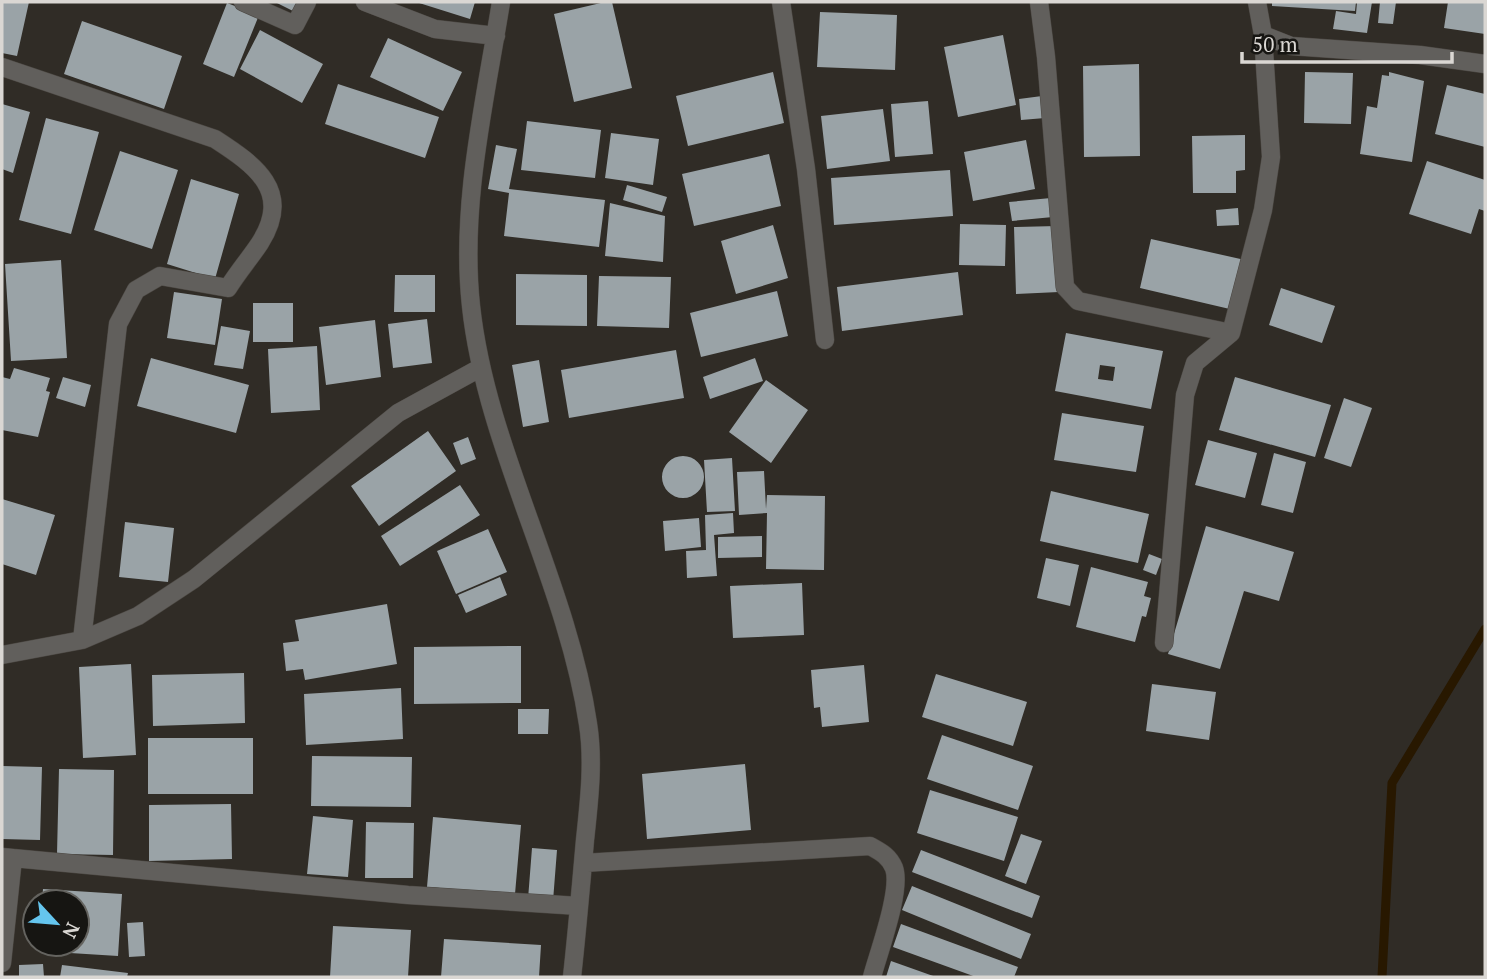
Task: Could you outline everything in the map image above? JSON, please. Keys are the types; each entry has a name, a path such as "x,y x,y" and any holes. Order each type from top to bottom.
{"street":[{"path":"243,2 295,25 307,2"},
{"path":"365,2 435,29 496,36"},
{"path":"501,2 474,173 466,248 480,368 574,653 588,725 591,776 572,977"},
{"path":"781,2 806,169 825,340"},
{"path":"1039,2 1065,287 1078,301 1231,333"},
{"path":"1164,643 1185,395 1195,363 1231,333 1263,210 1271,157 1263,35 1257,2"},
{"path":"1263,35 1291,46 1420,55 1485,64"},
{"path":"2,67 215,139 245,159 261,173 270,186 271,211 268,225 259,244 228,288 160,276 136,290 118,324 82,640"},
{"path":"2,655 82,640 138,616 194,579 398,412 480,368"},
{"path":"583,863 870,846 885,854 895,870 893,897 872,977"},
{"path":"2,963 7,857 408,895 579,906"}],"building":[{"path":"2,2 29,2 17,56 2,53"},
{"path":"275,2 298,2 293,11"},
{"path":"416,2 475,2 470,19"},
{"path":"612,2 632,88 574,102 554,14"},
{"path":"1272,2 1356,2 1355,11 1272,6"},
{"path":"1357,2 1372,2 1367,33 1333,29 1336,11 1356,14"},
{"path":"1380,2 1396,2 1393,24 1378,23"},
{"path":"1448,2 1485,2 1485,34 1444,28"},
{"path":"227,3 259,15 234,77 203,64"},
{"path":"820,12 897,15 895,70 817,67"},
{"path":"82,21 182,56 164,109 64,74"},
{"path":"260,30 323,64 302,103 240,69"},
{"path":"1003,35 1016,105 958,117 944,47"},
{"path":"388,38 462,72 443,111 370,77"},
{"path":"1139,64 1140,156 1084,157 1083,66"},
{"path":"773,72 784,123 688,146 676,96"},
{"path":"1305,72 1353,73 1351,124 1304,123"},
{"path":"1389,72 1424,81 1412,162 1360,154 1367,106 1377,108 1382,75 1389,76"},
{"path":"338,84 439,117 425,158 325,124"},
{"path":"1447,85 1485,94 1485,147 1435,134"},
{"path":"1042,96 1045,118 1021,120 1019,99"},
{"path":"928,101 933,154 895,157 891,104"},
{"path":"2,104 30,112 13,173 2,169"},
{"path":"883,109 890,161 827,169 821,116"},
{"path":"46,118 99,132 71,234 19,220"},
{"path":"527,121 601,130 595,178 521,170"},
{"path":"611,133 659,139 653,185 605,178"},
{"path":"1245,135 1245,170 1236,171 1236,193 1193,193 1192,136"},
{"path":"1026,140 1035,189 973,201 964,152"},
{"path":"496,145 517,149 509,189 605,200 599,247 504,236 509,193 488,189"},
{"path":"120,151 178,170 152,249 94,230"},
{"path":"769,154 781,206 694,226 682,174"},
{"path":"1427,161 1485,180 1485,211 1479,209 1471,234 1409,214"},
{"path":"950,170 953,216 834,225 831,178"},
{"path":"191,179 239,194 215,279 167,264"},
{"path":"627,185 667,197 662,212 623,200"},
{"path":"1051,198 1053,217 1012,221 1009,202"},
{"path":"610,203 665,216 663,262 605,256"},
{"path":"1238,208 1239,225 1217,226 1216,210"},
{"path":"960,224 1006,225 1005,266 959,265"},
{"path":"773,225 788,278 736,294 721,241"},
{"path":"1057,226 1059,292 1016,294 1014,227"},
{"path":"1151,239 1245,260 1234,310 1140,288"},
{"path":"61,260 67,358 11,361 5,264"},
{"path":"958,272 963,315 842,331 837,287"},
{"path":"516,274 587,275 587,326 516,325"},
{"path":"395,275 435,275 435,312 394,312"},
{"path":"599,276 671,277 669,328 597,326"},
{"path":"1281,288 1335,306 1322,343 1269,325"},
{"path":"777,291 788,336 701,357 690,313"},
{"path":"174,292 222,299 215,345 167,338"},
{"path":"253,303 293,303 293,342 253,342"},
{"path":"427,319 432,363 393,368 388,324"},
{"path":"375,320 381,377 326,385 319,327"},
{"path":"221,326 250,331 243,369 214,365"},
{"path":"1066,333 1163,351 1151,409 1055,391","holes":["1100,365 1115,367 1113,381 1098,379"]},
{"path":"317,346 320,410 271,413 268,349"},
{"path":"676,350 684,398 569,418 561,370"},
{"path":"151,358 249,385 236,433 137,406"},
{"path":"755,358 763,381 710,399 703,377"},
{"path":"539,360 549,422 523,427 512,365"},
{"path":"14,368 50,378 46,391 50,392 38,437 2,430 2,377 10,379"},
{"path":"63,377 91,385 85,407 56,398"},
{"path":"1235,377 1331,405 1315,457 1219,430"},
{"path":"766,380 808,410 771,463 729,432"},
{"path":"1344,398 1372,408 1351,467 1324,458"},
{"path":"1062,413 1144,426 1136,472 1054,460"},
{"path":"428,431 456,471 379,526 351,486"},
{"path":"468,437 476,459 461,465 453,443"},
{"path":"1208,440 1257,453 1245,498 1195,485"},
{"path":"1274,453 1306,462 1293,513 1261,505"},
{"path":"683,456 698,462 704,477 698,492 683,498 668,492 662,477 668,462"},
{"path":"732,458 735,511 707,512 704,460"},
{"path":"764,471 766,509 767,495 825,496 824,570 766,569 767,513 739,515 737,472"},
{"path":"460,485 480,515 400,566 381,536"},
{"path":"1051,491 1149,514 1138,563 1040,541"},
{"path":"2,499 55,515 36,575 2,564"},
{"path":"733,513 734,533 714,535 717,576 687,578 686,551 706,550 705,515"},
{"path":"699,518 701,547 665,551 663,521"},
{"path":"125,522 174,528 168,582 119,577"},
{"path":"1206,526 1294,552 1279,601 1244,591 1220,669 1168,654"},
{"path":"488,529 507,572 456,594 437,551"},
{"path":"762,536 762,557 718,558 718,537"},
{"path":"1149,554 1162,559 1156,575 1143,570"},
{"path":"1046,558 1079,565 1070,606 1037,598"},
{"path":"1091,567 1148,582 1144,596 1151,598 1146,617 1142,616 1135,642 1076,627"},
{"path":"500,577 507,595 466,613 458,595"},
{"path":"802,583 804,635 733,638 730,586"},
{"path":"387,604 397,664 305,680 303,669 286,671 283,643 299,641 295,620"},
{"path":"521,646 521,703 414,704 414,647"},
{"path":"131,664 136,755 83,758 79,667"},
{"path":"864,665 869,722 822,727 820,707 814,708 811,670"},
{"path":"244,673 245,723 153,726 152,675"},
{"path":"936,674 1027,702 1013,746 922,717"},
{"path":"1152,684 1216,692 1209,740 1146,731"},
{"path":"401,688 403,739 306,745 304,694"},
{"path":"518,709 549,709 548,734 518,734"},
{"path":"942,735 1033,766 1018,810 927,779"},
{"path":"148,738 253,738 253,794 148,794"},
{"path":"312,756 412,757 411,807 311,806"},
{"path":"745,764 751,830 647,839 642,774"},
{"path":"2,766 42,767 40,840 2,839"},
{"path":"59,769 114,770 113,855 57,854"},
{"path":"930,790 1018,817 1004,861 917,833"},
{"path":"231,804 232,859 149,861 149,805"},
{"path":"313,816 353,820 348,877 307,874"},
{"path":"433,817 521,825 515,894 427,887"},
{"path":"366,822 414,823 413,878 365,878"},
{"path":"1021,834 1042,841 1026,884 1005,876"},
{"path":"532,848 557,850 553,901 528,899"},
{"path":"921,850 1040,896 1032,918 912,872"},
{"path":"912,886 1031,934 1021,959 902,910"},
{"path":"91,892 122,894 118,956 91,954"},
{"path":"143,922 145,956 129,957 127,923"},
{"path":"901,924 1018,967 1014,977 976,977 893,947"},
{"path":"333,926 411,930 408,977 330,977"},
{"path":"444,939 541,945 539,977 441,977"},
{"path":"891,961 936,977 886,977"},
{"path":"43,964 44,977 19,977 19,965"},
{"path":"62,965 128,973 127,977 60,977"}],"waterway":[{"path":"1382,977 1392,783 1485,629"}]}
